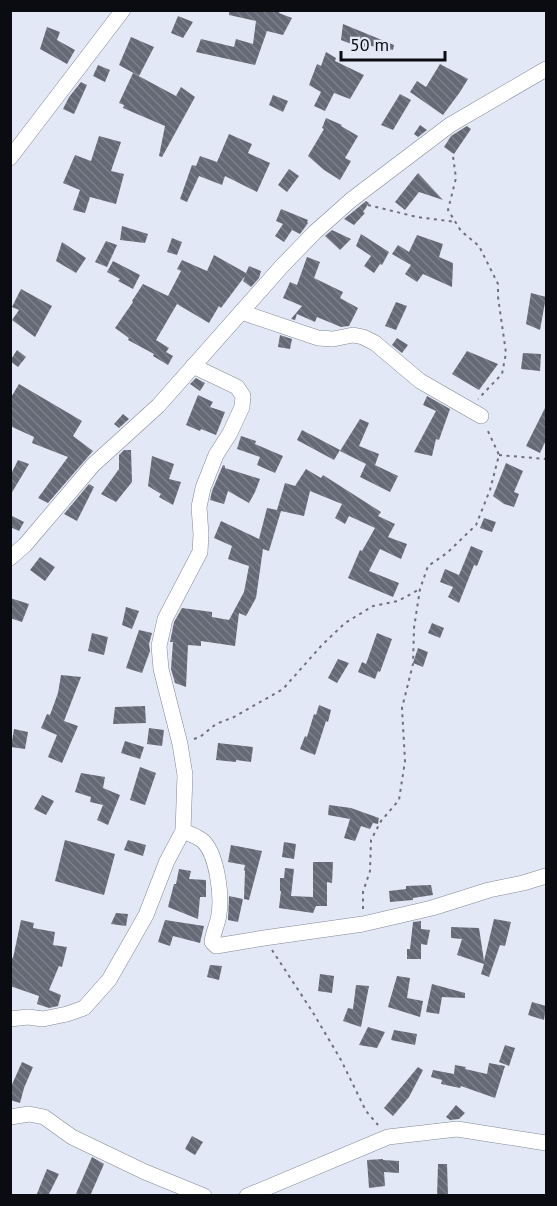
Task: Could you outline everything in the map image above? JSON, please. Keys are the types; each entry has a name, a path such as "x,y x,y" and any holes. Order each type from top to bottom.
{"street":[{"path":"10,158 123,10"},
{"path":"10,558 25,544 93,465 158,406 315,232 351,200 450,125 546,69"},
{"path":"241,312 318,338 333,339 353,335 363,337 375,343 420,381 481,416"},
{"path":"10,1019 28,1017 43,1020 84,1008 109,980 133,939 146,915 167,861 183,831 185,775 180,744 161,669 159,646 165,620 200,552 199,507 203,488 216,455 230,433 242,406 243,396 237,387 193,366"},
{"path":"183,831 196,836 205,843 212,857 219,885 219,915 212,942 219,946 363,924 432,908 489,890 523,884 546,876"},
{"path":"11,1116 29,1114 44,1117 72,1137 145,1172 204,1196"},
{"path":"247,1196 388,1137 457,1129 546,1143"}],"path":[{"path":"363,924 363,892 370,871 371,840 381,821 399,800 405,761 402,708 413,664 414,628 420,589 428,566 447,553 476,525 490,490 499,455 476,401 502,374 506,353 498,284 479,246 461,231 448,210 456,178 450,125"},
{"path":"351,200 417,217 456,222"},
{"path":"499,455 546,459"},
{"path":"180,744 200,737 216,724 234,717 283,689 345,623 373,606 398,601 420,589"},
{"path":"264,938 341,1060 366,1111 388,1137"}],"building":[{"path":"229,10 280,10 279,13 292,18 283,35 267,31 255,65 196,52 201,39 234,47 236,39 253,44 256,21 229,15"},
{"path":"178,16 193,22 183,38 171,33"},
{"path":"343,24 394,45 393,50 366,45 364,49 341,40"},
{"path":"47,27 60,32 57,40 75,50 67,64 40,49"},
{"path":"131,37 154,47 139,76 119,65"},
{"path":"326,52 336,58 335,61 364,75 350,99 334,93 325,111 314,106 321,92 309,85 317,64 321,66"},
{"path":"440,64 468,79 443,115 410,92 417,81 426,87"},
{"path":"98,65 110,70 105,82 93,76"},
{"path":"133,73 176,96 181,87 195,97 162,157 159,156 165,126 123,108 124,105 119,103"},
{"path":"81,82 87,85 74,114 63,109"},
{"path":"400,94 411,100 393,130 381,125"},
{"path":"273,95 288,101 283,112 269,105"},
{"path":"326,118 358,136 345,158 351,161 340,180 308,156 324,129 322,128"},
{"path":"420,125 427,130 418,137 414,134"},
{"path":"467,126 471,129 454,154 444,147 451,136"},
{"path":"229,134 252,144 248,153 270,163 257,192 225,176 222,185 199,176 187,202 180,199 192,165 196,166 200,156 217,162"},
{"path":"99,136 121,142 111,171 124,174 116,204 90,197 85,213 73,210 80,190 63,183 75,155 91,161"},
{"path":"289,169 299,176 287,192 278,185"},
{"path":"418,173 443,200 419,192 405,210 395,202"},
{"path":"366,201 369,203 363,212 365,213 354,225 344,219"},
{"path":"281,209 308,220 300,234 292,230 284,242 275,236 283,224 276,221"},
{"path":"122,226 148,234 145,243 120,240"},
{"path":"332,230 351,239 340,250 325,236"},
{"path":"361,234 389,252 382,265 380,264 374,273 364,266 371,256 356,246"},
{"path":"417,235 443,244 439,257 453,263 452,287 423,274 417,282 405,274 411,265 392,254 398,245 409,252"},
{"path":"172,238 182,242 177,255 167,252"},
{"path":"106,241 117,245 107,267 95,262"},
{"path":"62,242 86,258 76,273 56,261"},
{"path":"214,255 246,273 249,266 261,271 259,278 251,287 243,281 245,276 221,308 219,306 209,323 177,304 156,340 169,348 166,352 173,356 168,365 153,356 154,354 128,340 129,338 115,328 143,284 168,296 181,271 177,269 182,260 207,271"},
{"path":"307,257 320,262 314,278 343,292 340,298 358,308 349,326 341,327 317,317 315,322 297,314 295,320 291,319 302,306 283,298 290,282 297,285"},
{"path":"113,261 140,275 133,289 107,272"},
{"path":"21,289 52,306 35,337 12,320 19,310 12,307"},
{"path":"531,293 546,297 540,330 526,324"},
{"path":"396,302 407,306 396,330 385,326"},
{"path":"280,335 292,339 290,349 278,347"},
{"path":"397,338 408,345 402,353 392,345"},
{"path":"17,350 26,357 18,367 10,361"},
{"path":"467,351 498,364 479,390 452,374"},
{"path":"523,353 541,354 540,371 521,369"},
{"path":"196,378 205,383 200,391 190,384"},
{"path":"19,384 82,421 73,436 93,451 48,503 38,498 68,457 32,443 34,437 10,426 10,399"},
{"path":"198,395 213,402 210,407 225,412 216,435 186,425"},
{"path":"427,396 450,409 439,440 436,439 432,456 414,452 436,411 423,405"},
{"path":"546,406 546,440 540,453 526,446"},
{"path":"123,414 129,419 119,428 114,424"},
{"path":"360,419 369,423 359,446 379,454 375,465 398,476 390,492 360,477 366,464 340,451"},
{"path":"302,430 340,450 334,460 297,440"},
{"path":"241,436 256,441 255,444 283,456 275,473 257,465 260,457 237,449"},
{"path":"124,450 131,450 132,482 116,502 101,494 119,469 119,455"},
{"path":"152,456 174,464 169,479 181,482 173,505 159,497 161,494 148,486"},
{"path":"18,460 29,464 11,494 10,476"},
{"path":"506,463 523,471 514,492 519,494 514,507 504,504 493,496"},
{"path":"223,465 225,468 260,479 249,503 228,491 224,504 210,500"},
{"path":"306,469 321,478 323,475 381,512 378,516 395,524 388,537 407,544 401,559 380,549 369,571 399,583 393,597 348,578 360,550 362,551 375,528 349,516 345,524 335,518 342,504 310,491 304,516 281,511 269,551 263,549 256,598 246,616 239,613 235,646 201,641 201,646 188,645 186,687 175,683 171,669 173,642 170,642 174,622 182,608 212,612 212,617 229,620 244,592 249,566 228,559 232,546 214,538 221,521 259,539 267,508 277,510 285,483 295,486"},
{"path":"89,484 94,487 77,521 64,514"},
{"path":"10,515 24,522 19,531 10,527"},
{"path":"484,518 496,522 492,532 480,528"},
{"path":"471,546 483,551 477,566 474,565 459,603 448,597 453,587 440,582 445,569 459,575"},
{"path":"40,557 55,567 45,581 30,570"},
{"path":"10,598 29,604 22,622 10,618"},
{"path":"126,607 139,611 132,629 122,625"},
{"path":"432,623 444,628 440,638 428,633"},
{"path":"139,630 152,633 150,651 142,673 126,668"},
{"path":"92,633 108,637 104,655 88,651"},
{"path":"377,633 392,639 380,672 378,671 375,679 358,672 362,662 366,664"},
{"path":"418,648 428,652 423,667 413,663"},
{"path":"338,659 349,663 337,683 328,678"},
{"path":"61,675 81,677 64,721 78,726 62,763 48,757 57,735 41,728 47,714 50,715 58,693"},
{"path":"319,705 331,710 315,755 300,749"},
{"path":"145,706 146,723 113,724 115,707"},
{"path":"149,728 164,730 162,746 147,744"},
{"path":"14,729 28,732 25,749 11,747"},
{"path":"125,741 144,747 140,759 121,753"},
{"path":"218,743 253,747 251,762 216,760"},
{"path":"140,767 156,773 145,805 130,800"},
{"path":"81,773 105,777 103,788 120,795 108,825 97,820 103,805 90,802 91,797 75,792"},
{"path":"42,795 54,801 46,815 34,809"},
{"path":"329,805 351,808 379,818 378,824 373,823 370,829 361,826 355,841 344,838 350,819 328,815"},
{"path":"65,840 115,854 104,895 55,881"},
{"path":"128,840 146,845 143,856 124,850"},
{"path":"284,842 296,844 294,859 282,857"},
{"path":"231,845 262,851 249,900 244,899 245,865 228,862"},
{"path":"313,862 333,862 332,883 327,882 327,906 316,906 313,913 279,908 280,878 284,878 285,868 294,869 291,896 313,897"},
{"path":"179,869 191,871 189,879 206,880 206,897 200,897 198,919 168,907"},
{"path":"431,885 433,895 390,902 389,891 406,889 406,886"},
{"path":"229,896 243,899 238,922 228,920"},
{"path":"116,913 128,914 126,926 111,924"},
{"path":"494,919 511,922 505,946 500,945 489,977 481,974 484,964 457,955 462,939 451,938 451,927 479,928 484,961"},
{"path":"21,920 34,923 33,928 55,932 53,945 67,947 62,967 59,966 49,990 61,995 58,1006 49,1008 37,1004 39,996 10,986 10,957 13,958"},
{"path":"165,920 204,926 200,943 173,936 170,946 158,942"},
{"path":"421,921 421,929 430,930 427,945 421,944 421,959 407,959 413,922"},
{"path":"210,965 222,966 219,980 207,977"},
{"path":"320,974 334,976 332,993 318,991"},
{"path":"397,976 410,978 407,998 423,1001 420,1017 388,1007"},
{"path":"432,984 465,993 465,998 442,997 439,1014 426,1012"},
{"path":"356,985 369,986 361,1027 343,1021 348,1008 353,1009"},
{"path":"532,1002 546,1006 544,1020 528,1015"},
{"path":"368,1027 385,1032 377,1048 359,1045"},
{"path":"394,1030 417,1034 415,1045 391,1040"},
{"path":"505,1045 515,1048 509,1066 499,1062"},
{"path":"22,1062 33,1067 20,1103 10,1100 10,1089"},
{"path":"489,1063 505,1066 495,1098 461,1086 460,1088 441,1084 442,1080 431,1077 433,1070 454,1074 455,1065 487,1074"},
{"path":"418,1067 423,1070 409,1097 393,1116 384,1108"},
{"path":"456,1105 465,1113 459,1119 450,1120 446,1117"},
{"path":"192,1136 203,1142 195,1155 185,1149"},
{"path":"92,1157 104,1164 90,1196 75,1196"},
{"path":"367,1160 399,1161 399,1173 384,1172 385,1186 369,1188"},
{"path":"438,1164 447,1164 448,1196 437,1196"},
{"path":"47,1169 59,1174 48,1196 36,1196"}]}
